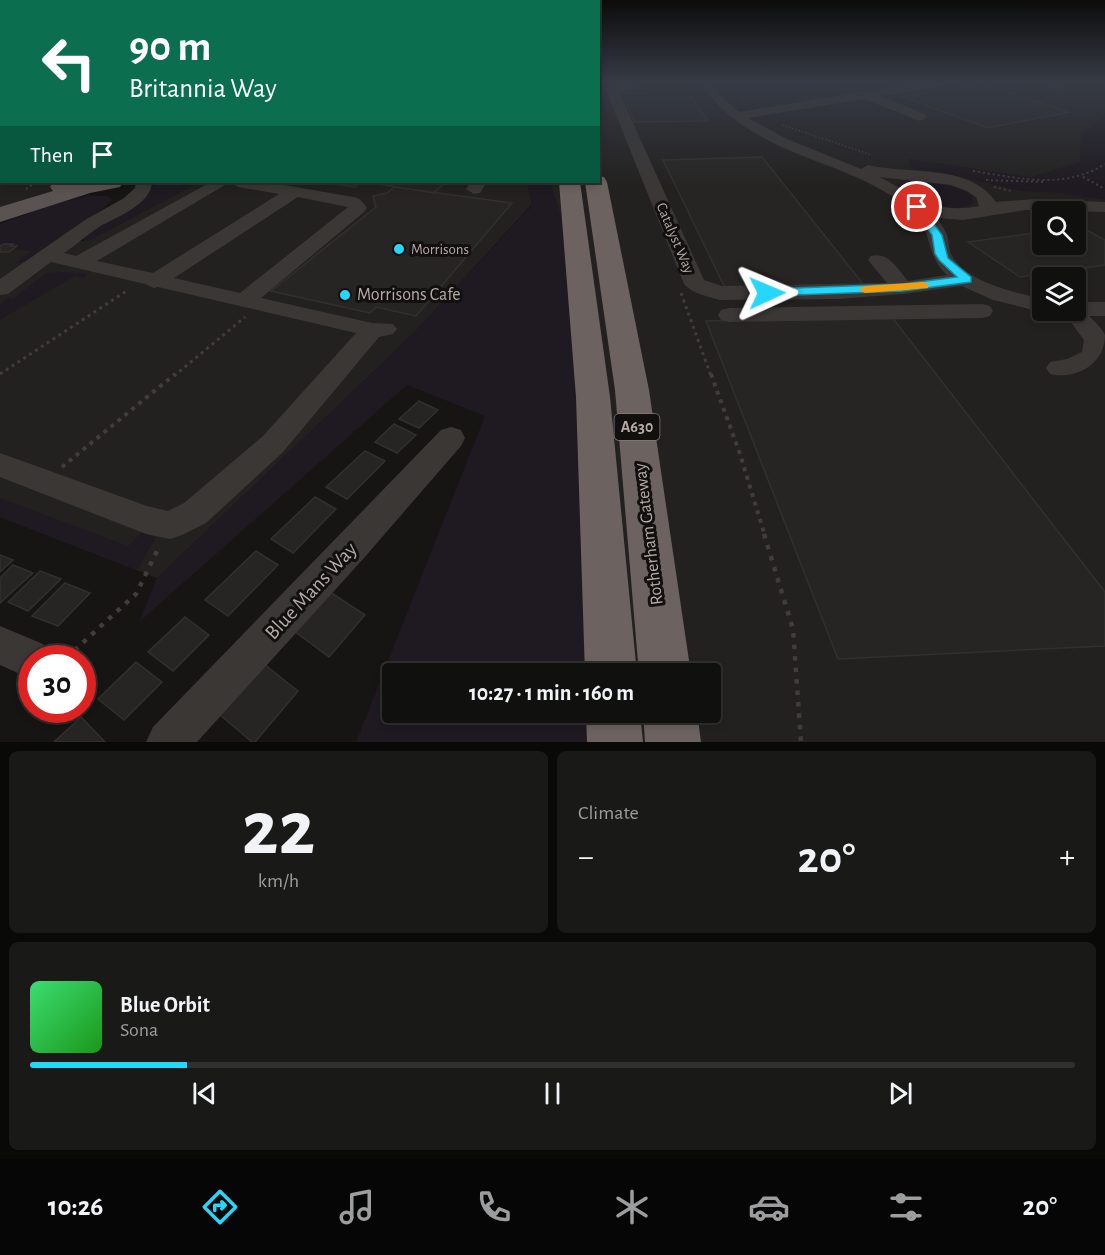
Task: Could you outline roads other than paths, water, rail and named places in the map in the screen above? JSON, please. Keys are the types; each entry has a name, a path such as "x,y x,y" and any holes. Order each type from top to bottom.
{"highway":[{"name":"Rotherham Gateway","path":"575,186 593,397 610,663"},
{"name":"Rotherham Gateway","path":"575,186 632,390 664,663"},
{"path":"614,723 615,742"},
{"path":"670,723 673,742"}],"main road":[{"path":"0,209 50,183"},
{"path":"53,183 64,188 87,188"},
{"path":"0,215 108,183"}],"street":[{"name":"Catalyst Way","path":"623,117 695,284 720,293 846,291 903,288 967,279"},
{"path":"736,117 766,135 837,164 895,192 917,207 944,214 1032,205"},
{"path":"632,137 652,136"},
{"path":"837,164 911,177 973,179 1059,201"},
{"path":"895,192 893,187 896,182 911,177"},
{"path":"937,235 950,224 979,211 988,203 973,179"},
{"path":"0,289 46,255 139,195 144,183"},
{"path":"78,263 220,183"},
{"path":"244,183 353,202 357,208 250,304"},
{"path":"87,188 119,195 122,199 118,208"},
{"path":"148,280 295,191"},
{"path":"1086,206 1105,207"},
{"path":"917,207 937,235 940,254 944,260 967,279 991,291 1032,303"},
{"path":"0,465 146,520 170,525 195,513 273,444 380,329 250,304 46,255"},
{"path":"878,260 903,288"},
{"path":"0,270 27,269"},
{"path":"846,291 861,313"},
{"path":"1086,310 1105,309"},
{"path":"729,315 982,311"},
{"path":"1059,368 1072,367 1093,356 1096,340 1082,321"},
{"name":"Blue Mans Way","path":"168,742 344,556 451,438"}],"place":[{"name":"Morrisons","path":"399,249"},
{"name":"Morrisons Cafe","path":"345,295"}]}
